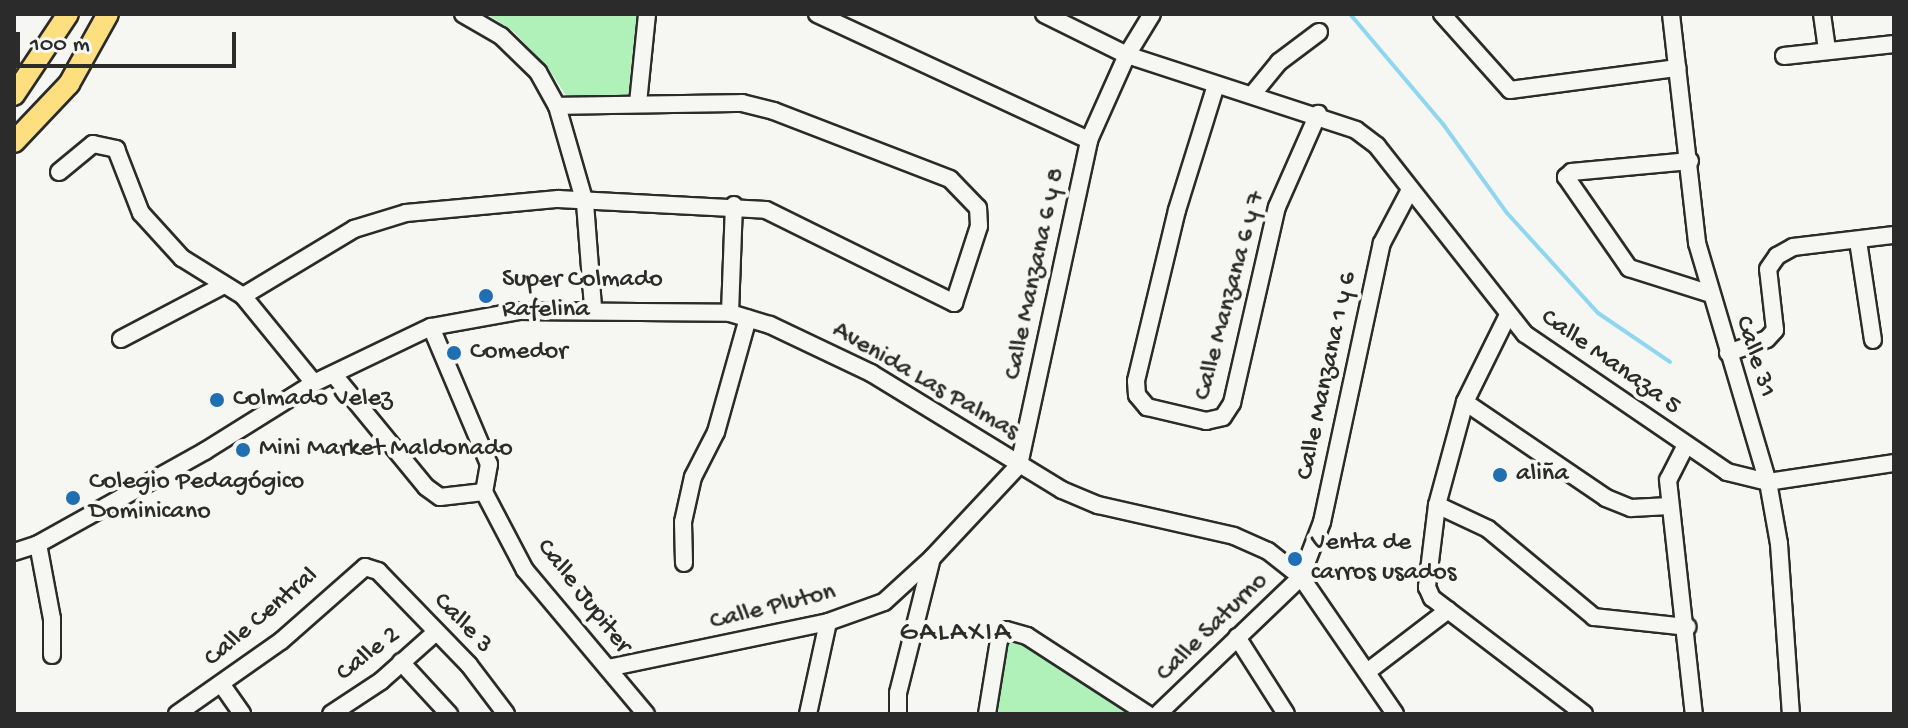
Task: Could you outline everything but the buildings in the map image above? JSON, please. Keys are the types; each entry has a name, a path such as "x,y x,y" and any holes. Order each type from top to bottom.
{"main road":[{"path":"14,95 68,14"},
{"path":"14,142 69,84 108,14"}],"street":[{"path":"463,14 501,36 538,72 557,106 585,203 593,308"},
{"path":"638,103 647,14"},
{"name":"Calle Manaza 5","path":"1044,14 1127,55 1318,114 1356,130 1377,146 1507,317 1727,472 1768,482"},
{"name":"Calle Manzana 6 y 8","path":"1019,465 1089,140 1127,55 1152,14"},
{"path":"1442,14 1508,89 1678,68"},
{"name":"Calle 31","path":"1671,14 1697,243 1708,293 1768,482 1779,544 1791,714"},
{"path":"1822,14 1827,51"},
{"path":"821,15 1089,140"},
{"path":"1252,95 1279,62 1319,32"},
{"path":"1784,56 1894,44"},
{"name":"Calle Manzana 6 y 7","path":"1216,85 1177,210 1136,381 1137,395 1147,407 1206,421 1223,417 1232,403 1277,207 1318,114"},
{"path":"243,296 354,229 406,213 558,199 585,203 734,205 766,210 954,303 979,226 978,208 950,179 774,111 742,103 557,106"},
{"path":"59,172 93,144 116,149 141,213 182,258 243,296 314,383"},
{"path":"1690,161 1572,172 1566,177 1629,268 1708,293"},
{"name":"Calle Manzana 1 y 6","path":"1301,577 1322,522 1382,243 1410,190"},
{"path":"730,313 734,205"},
{"path":"1728,353 1767,339 1775,330 1768,269 1777,256 1793,247 1894,235"},
{"path":"1858,241 1873,340"},
{"path":"121,339 224,285"},
{"name":"Avenida Las Palmas","path":"26,548 314,383 431,327 476,315 593,308 730,313 748,318 871,373 1019,465 1098,505 1234,536 1268,551 1301,577 1395,714"},
{"path":"1507,317 1465,402 1437,505 1427,587 1448,610 1584,714"},
{"path":"684,563 683,522 693,477 716,432 748,318"},
{"name":"Calle Jupiter","path":"431,327 489,464 484,492 525,570 646,714"},
{"path":"334,375 426,487 440,497 484,492"},
{"path":"1465,402 1606,498 1631,508 1670,506"},
{"path":"1675,714 1694,713 1687,627 1668,480 1686,445"},
{"path":"1768,482 1894,463"},
{"name":"Calle Pluton","path":"608,668 828,622 884,602 932,558 1019,465"},
{"path":"1437,505 1488,529 1594,617 1687,627"},
{"path":"14,534 26,548 52,619 52,655"},
{"path":"898,714 898,693 932,558"},
{"name":"Calle Central","path":"177,714 281,641 358,570 378,571"},
{"name":"Calle 3","path":"378,571 469,665 506,714"},
{"name":"Calle Saturno","path":"1158,714 1301,577"},
{"path":"1367,672 1448,610"},
{"path":"808,714 828,622"},
{"name":"Calle Saturno","path":"987,714 999,640 1006,630 1027,636 1147,714"},
{"name":"Calle 2","path":"331,714 436,632"},
{"path":"1237,637 1286,714"},
{"path":"401,662 449,714"},
{"path":"222,685 242,714"}],"green space":[{"path":"487,14 641,14 633,100 569,100 548,68 514,32"},
{"path":"1007,632 1137,714 996,714"}],"waterway":[{"path":"1350,14 1443,124 1507,213 1598,313 1670,362"}],"place":[{"name":"Super Colmado Rafelina","path":"486,296"},
{"name":"Comedor","path":"454,353"},
{"name":"Colmado Velez","path":"217,400"},
{"name":"Mini Market Maldonado","path":"243,450"},
{"name":"aliña","path":"1500,475"},
{"name":"Colegio Pedagógico Dominicano","path":"73,498"},
{"name":"Venta de carros usados","path":"1295,559"}],"district":[{"name":"GALAXIA","path":"956,634"}]}
